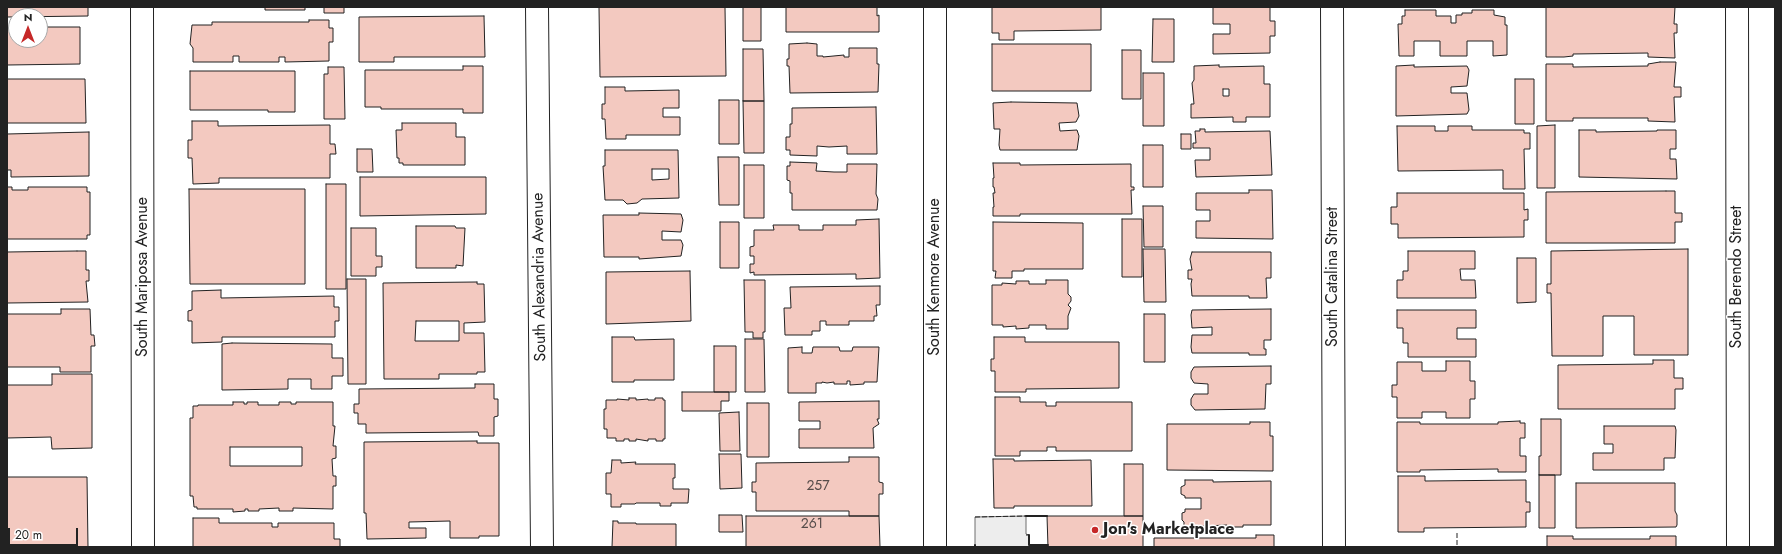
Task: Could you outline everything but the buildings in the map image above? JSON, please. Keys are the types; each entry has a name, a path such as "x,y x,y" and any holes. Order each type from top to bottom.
{"street":[{"name":"South Mariposa Avenue","path":"142,7 143,547"},
{"name":"South Alexandria Avenue","path":"537,7 542,547"},
{"name":"South Kenmore Avenue","path":"935,7 935,547"},
{"name":"South Catalina Street","path":"1332,7 1334,547"},
{"name":"South Berendo Street","path":"1737,7 1738,547"}],"shaded area":[{"path":"1026,516 1026,534 1029,535 1029,545 1048,545 1048,547 977,547 975,545 975,517"}],"fence":[{"path":"975,517 1026,516"},
{"path":"1457,533 1457,547"}],"wall":[{"path":"1026,516 1047,516"},
{"path":"1029,535 1029,545 1048,545"}],"place":[{"name":"Jon's Marketplace","path":"1095,530"}]}
